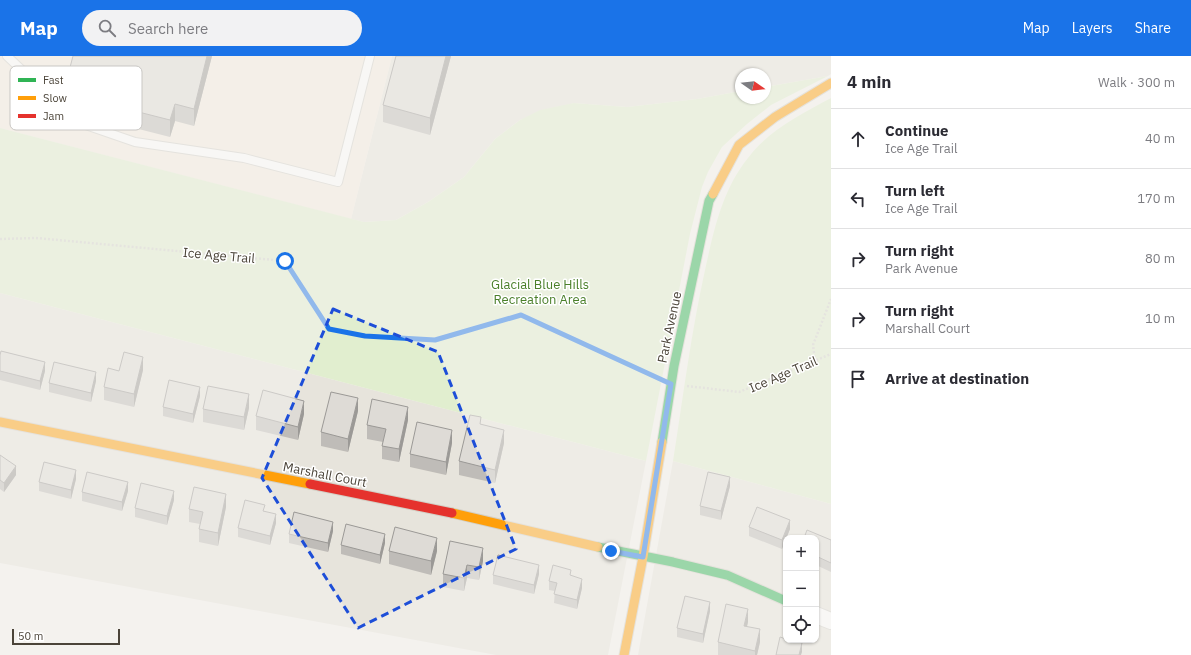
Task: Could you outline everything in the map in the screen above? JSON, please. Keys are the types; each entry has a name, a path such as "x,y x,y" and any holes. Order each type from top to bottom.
{"street":[{"name":"Park Avenue","path":"624,655 643,557 671,384 709,201 739,145 775,117 831,83"},
{"name":"Marshall Court","path":"0,422 441,511 609,550 672,562 727,575 783,600"},
{"path":"819,616 831,621"}],"lane":[{"path":"7,56 18,66"},
{"path":"100,130 135,142 244,158 338,182 370,56"}],"path":[{"name":"Ice Age Trail","path":"0,239 36,238 285,261 329,329 365,336 435,340 521,315 671,384 739,392 831,354"},
{"path":"815,361 813,345 831,299"}],"highlighted area":[{"path":"333,309 438,352 516,549 358,628 262,478"}],"shaded area":[{"path":"0,56 392,56 351,219 0,128"},
{"path":"392,56 831,56 831,74 828,76 771,86 771,68 735,68 735,92 697,99 627,107 574,103 520,120 495,139 464,177 428,202 396,220 364,222 351,219"},
{"path":"0,293 646,461 608,655 496,655 0,563"},
{"path":"673,461 831,504 831,655 638,655"}],"green space":[{"name":"Glacial Blue Hills Recreation Area","path":"828,76 771,105 747,124 722,147 708,172 702,187 690,234 646,461 0,293 0,128 364,222 396,220 428,202 464,177 495,139 520,120 540,110 574,103 627,107 697,99 735,92 735,104 771,104 771,86"},
{"path":"831,98 831,504 673,461 700,294 708,255 725,197 739,170 756,148 786,124"}],"building":[{"path":"73,56 207,56 194,109 175,104 170,120 142,113 142,66 70,66"},
{"path":"396,56 446,56 430,118 383,105"},
{"path":"1,351 45,362 40,381 0,371"},
{"path":"124,352 143,357 134,394 104,387 108,368 119,371"},
{"path":"54,362 96,372 91,393 49,383"},
{"path":"169,380 200,387 193,414 163,407"},
{"path":"208,386 249,394 244,417 203,409"},
{"path":"263,390 304,401 298,427 256,416"},
{"path":"331,392 358,398 348,439 321,432"},
{"path":"372,399 408,407 399,449 382,446 386,429 367,425"},
{"path":"470,415 481,417 480,424 504,430 495,470 459,461"},
{"path":"417,422 452,430 446,462 410,454"},
{"path":"0,455 16,466 4,483 0,480"},
{"path":"44,462 76,470 71,490 39,482"},
{"path":"87,472 128,482 122,502 82,492"},
{"path":"708,472 730,477 721,511 700,506"},
{"path":"141,483 174,491 167,516 135,508"},
{"path":"194,487 226,494 218,533 199,529 203,512 189,509"},
{"path":"245,500 265,505 263,511 276,514 270,536 238,528"},
{"path":"757,507 790,520 782,540 749,527"},
{"path":"294,512 333,522 328,543 289,534"},
{"path":"346,524 385,534 380,555 341,545"},
{"path":"395,527 437,538 431,561 389,551"},
{"path":"807,530 819,535 805,535"},
{"path":"819,535 831,540 831,563 819,557"},
{"path":"450,541 483,548 479,567 467,565 464,578 443,574"},
{"path":"498,555 539,565 534,585 493,575"},
{"path":"553,565 571,570 570,575 582,579 577,600 554,594 557,583 549,581"},
{"path":"685,596 710,602 703,634 677,628"},
{"path":"726,604 748,609 744,626 760,629 755,651 718,642"},
{"path":"780,637 783,638 783,643 802,643 799,655 776,655"}],"traffic: fast":[{"path":"662,442 674,366 709,201 713,194"},
{"path":"598,547 673,562 727,575 783,600"}],"traffic: slow":[{"path":"713,194 739,145 775,117 831,83"},
{"path":"0,422 310,484"},
{"path":"624,655 643,557 662,442"},
{"path":"452,513 598,547"}],"traffic: jam":[{"path":"310,484 452,513"}],"route":[{"path":"285,261 329,329 365,336 435,340 521,315 671,384 643,557 611,551"}]}
